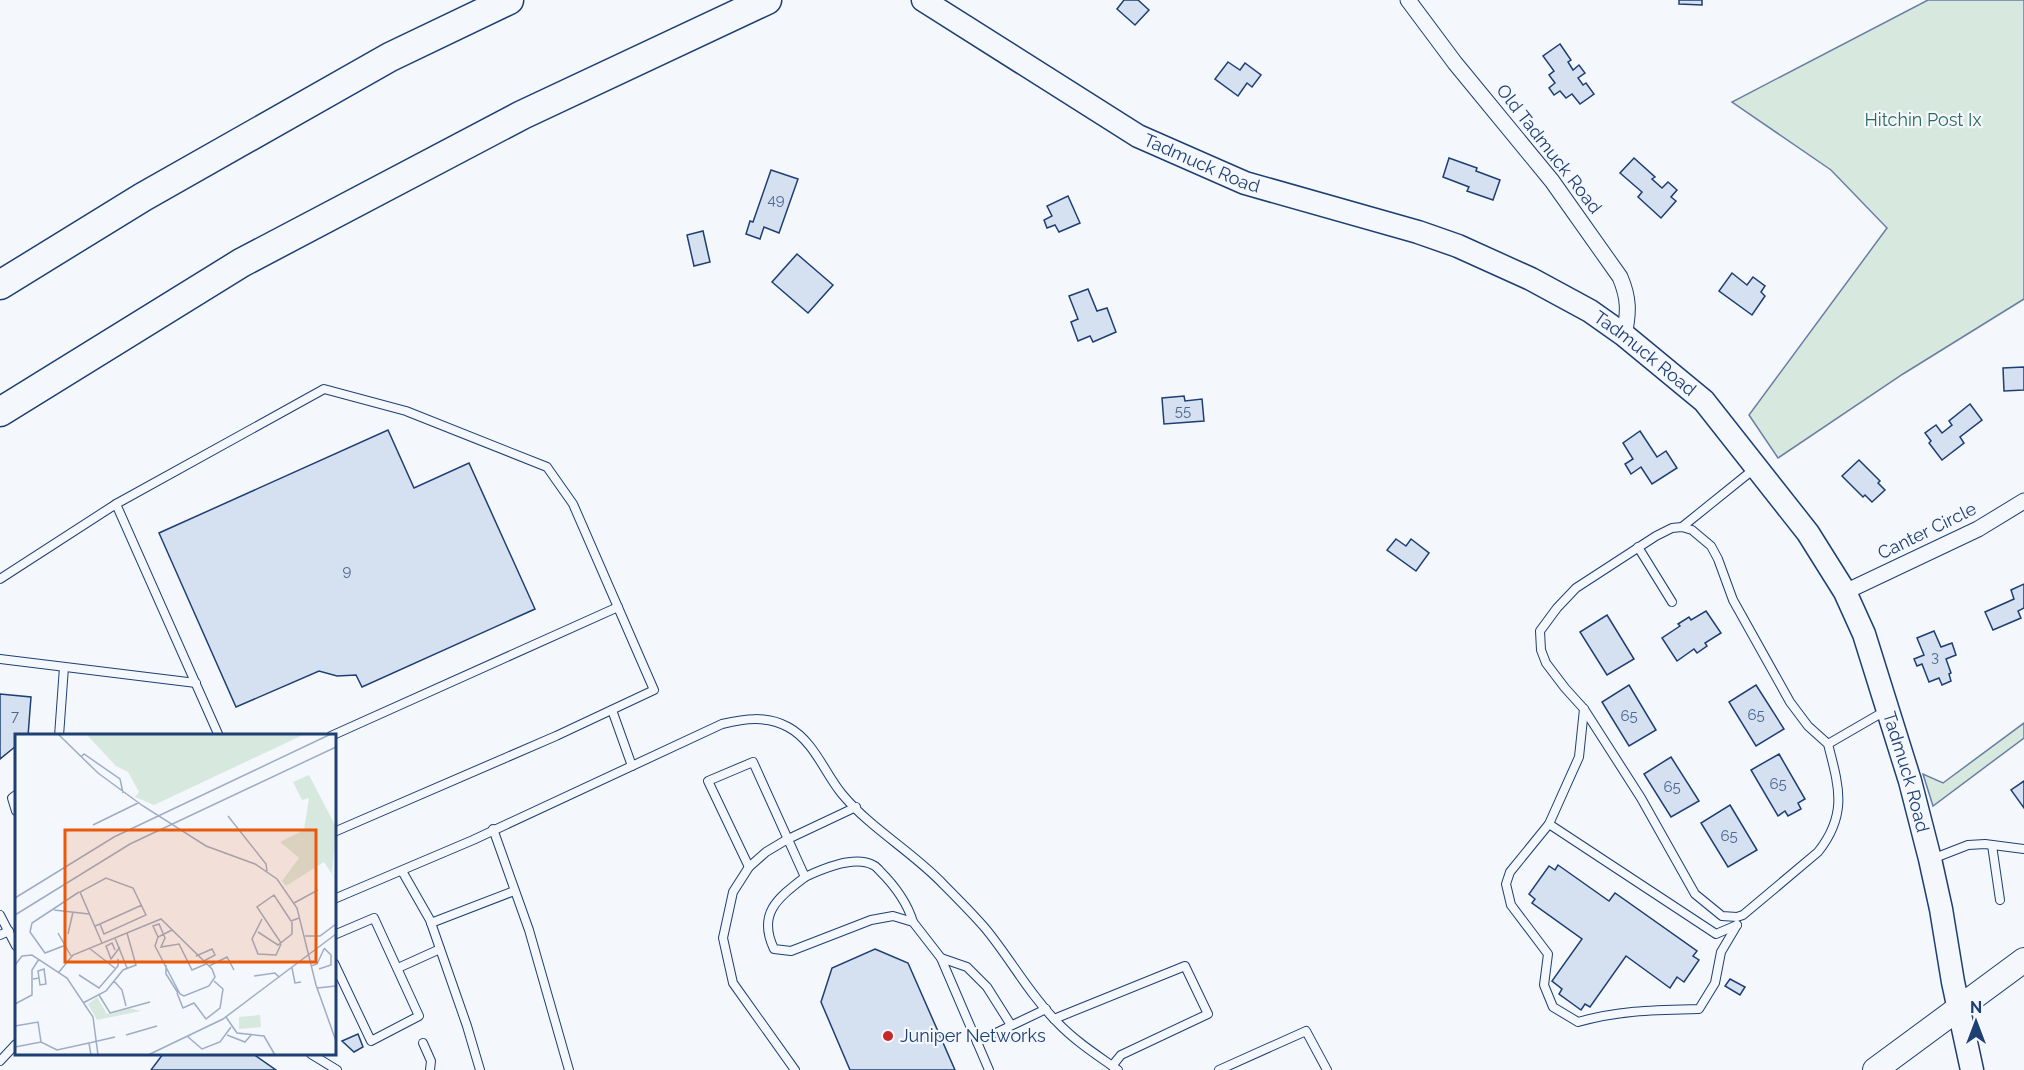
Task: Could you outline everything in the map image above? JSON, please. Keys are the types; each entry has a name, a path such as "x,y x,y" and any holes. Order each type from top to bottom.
{"highway":[{"path":"0,285 143,197 390,57 508,0"},
{"path":"0,412 241,263 522,115 767,0"}],"main road":[{"path":"1875,1070 2024,960"}],"street":[{"name":"Tadmuck Road","path":"923,0 1138,136 1245,183 1418,232 1458,246 1531,279 1590,311 1624,335 1704,401 1808,533 1845,592 1864,634 1910,782 1930,859 1972,1070"},
{"name":"Old Tadmuck Road","path":"1408,0 1455,63 1552,181 1620,277 1628,294 1628,318 1624,335"},
{"name":"Canter Circle","path":"1845,592 1978,529 2024,501"}],"lane":[{"path":"0,579 116,504 324,389 406,411 547,467 573,504 654,690 556,736 336,831"},
{"path":"1682,527 1757,466"},
{"path":"116,504 219,734"},
{"path":"1549,824 1716,934 1737,921 1818,852 1834,828 1838,790 1828,744 1808,726 1790,702 1733,600 1712,546 1702,537 1682,527 1672,528 1656,536 1576,588 1540,631 1541,650 1546,663 1584,709 1641,798 1695,894 1722,916 1737,921"},
{"path":"1638,547 1672,602"},
{"path":"333,734 618,607"},
{"path":"0,659 196,683"},
{"path":"59,734 64,667"},
{"path":"1584,709 1579,757 1549,824 1510,872 1506,884 1511,905 1548,954 1544,985 1554,1007 1578,1022 1605,1014 1629,1011 1699,1009 1716,983 1721,952 1737,921"},
{"path":"612,710 632,766"},
{"path":"1828,744 1887,710"},
{"path":"336,898 402,871 722,724 745,719 768,719 789,727 809,744 842,794 943,883 978,920 1054,1018 1087,1048 1115,1068 1121,1055 1208,1014 1185,966 1054,1018"},
{"path":"749,867 708,781 753,762 786,840 805,877"},
{"path":"795,1070 733,982 723,938 733,892 749,867 766,852 856,807"},
{"path":"493,829 528,930 569,1070"},
{"path":"1930,859 1968,845 2024,849"},
{"path":"1992,845 2000,900"},
{"path":"913,922 893,916 871,920 791,951 774,949 767,934 768,918 779,897 805,877 830,866 852,861 873,865 892,883 903,898 913,922 940,958 989,1070"},
{"path":"402,871 431,923 468,1026 480,1070"},
{"path":"431,923 514,891"},
{"path":"0,915 15,944"},
{"path":"336,934 374,918 419,1017 370,1041 336,967"},
{"path":"0,935 9,931"},
{"path":"398,968 441,949"},
{"path":"940,958 967,967 987,987 1011,1025"},
{"path":"977,1042 1046,1009"},
{"path":"1219,1070 1306,1031 1327,1070"},
{"path":"423,1043 431,1061 430,1070"},
{"path":"0,1061 15,1045"},
{"path":"314,1055 337,1070"}],"green space":[{"name":"Hitchin Post Ix","path":"1928,0 2024,0 2024,299 1903,374 1778,458 1749,415 1887,228 1831,170 1732,102"},
{"path":"2024,723 2024,738 1933,806 1923,774 1943,783"}],"building":[{"path":"1124,0 1138,0 1149,10 1135,25 1117,9"},
{"path":"1679,0 1702,0 1702,5 1679,4"},
{"path":"1560,44 1571,60 1568,62 1573,70 1579,65 1585,73 1578,78 1583,85 1586,83 1594,94 1580,104 1572,94 1566,98 1560,91 1554,95 1549,88 1555,83 1549,75 1554,71 1543,56"},
{"path":"1228,62 1240,70 1245,63 1261,75 1252,87 1247,83 1238,96 1215,79"},
{"path":"1449,158 1477,168 1476,171 1500,180 1493,200 1467,191 1469,187 1443,177"},
{"path":"1634,158 1655,177 1652,179 1662,188 1668,182 1677,190 1671,197 1676,201 1661,218 1638,197 1642,192 1620,173"},
{"path":"771,170 798,179 779,233 764,227 760,239 746,234 750,221 753,222"},
{"path":"1068,196 1080,223 1059,232 1055,225 1047,228 1044,220 1052,216 1047,206"},
{"path":"703,231 710,262 694,266 687,235"},
{"path":"797,254 833,285 808,313 772,282"},
{"path":"1732,273 1747,285 1753,277 1765,286 1761,292 1765,296 1752,315 1719,291"},
{"path":"1088,289 1097,311 1107,308 1116,332 1093,342 1090,336 1078,341 1071,322 1078,319 1069,296"},
{"path":"2024,367 2024,390 2004,391 2003,368"},
{"path":"1184,396 1185,401 1202,399 1204,421 1164,424 1162,398"},
{"path":"1970,404 1982,420 1960,437 1964,443 1942,460 1929,443 1931,441 1925,433 1936,425 1942,433 1952,425 1949,421"},
{"path":"388,430 414,488 469,463 535,609 362,687 356,675 337,676 319,671 236,707 159,533"},
{"path":"1640,431 1657,457 1666,451 1677,468 1652,484 1641,467 1631,474 1625,464 1633,459 1623,443"},
{"path":"1859,460 1880,481 1878,483 1885,490 1872,502 1865,495 1863,497 1842,476"},
{"path":"1396,539 1406,546 1411,539 1429,553 1416,571 1387,550"},
{"path":"2024,584 2024,608 2018,611 2021,618 1993,630 1985,612 2014,599 2011,590"},
{"path":"1706,611 1721,633 1705,643 1707,646 1697,653 1694,649 1677,661 1662,638 1689,617 1691,620"},
{"path":"1607,615 1634,659 1607,675 1580,632"},
{"path":"1934,631 1941,647 1952,643 1956,655 1946,659 1951,681 1942,685 1939,678 1929,682 1922,664 1917,666 1914,659 1924,655 1917,638"},
{"path":"1629,685 1656,730 1629,746 1602,702"},
{"path":"1756,685 1784,729 1756,746 1729,702"},
{"path":"0,694 31,697 28,734 15,734 15,747 0,759"},
{"path":"1779,754 1805,799 1798,803 1801,809 1788,816 1785,811 1778,816 1751,770"},
{"path":"1671,757 1699,801 1671,817 1644,774"},
{"path":"2024,781 2024,808 2011,790"},
{"path":"1730,805 1757,850 1728,867 1701,823"},
{"path":"1558,865 1609,901 1615,893 1697,951 1693,956 1699,960 1684,982 1677,977 1670,988 1626,956 1590,1007 1585,1004 1581,1010 1559,994 1562,989 1552,981 1582,939 1532,903 1535,899 1529,894 1549,866 1555,870"},
{"name":"Juniper Networks","path":"875,949 908,963 955,1070 850,1070 821,1002 832,968"},
{"path":"1730,979 1745,987 1740,995 1725,986"},
{"path":"358,1034 363,1047 354,1052 342,1041"},
{"path":"162,1055 254,1055 276,1070 151,1070"}],"place":[{"name":"Juniper Networks","path":"888,1036"}]}
